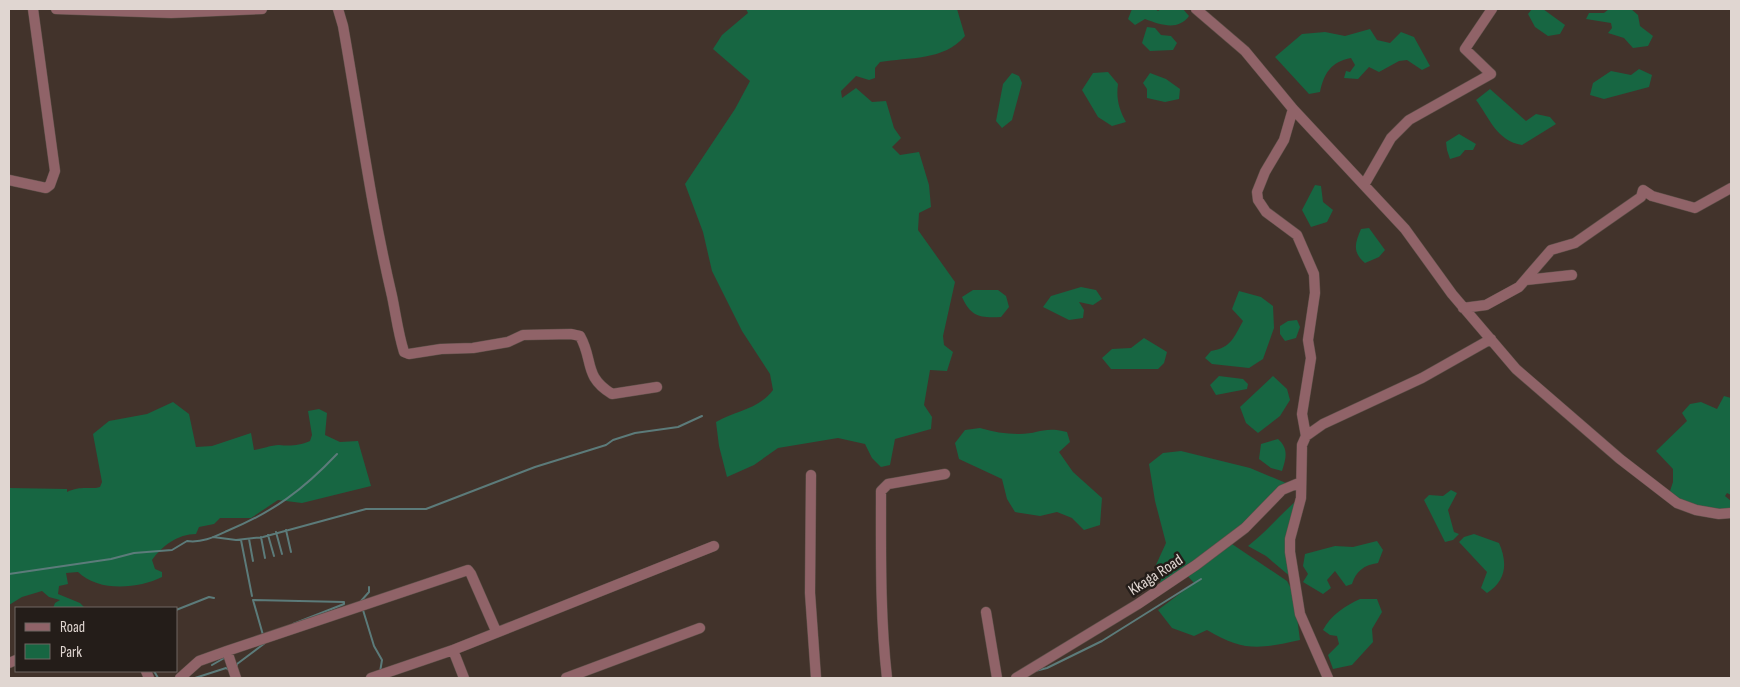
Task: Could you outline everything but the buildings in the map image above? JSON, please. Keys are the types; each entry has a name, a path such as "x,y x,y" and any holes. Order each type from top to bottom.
{"street":[{"path":"9,180 46,188 50,185 54,171 33,9"},
{"path":"56,9 179,13 262,9"},
{"path":"338,9 343,26 378,235 395,309 397,331 404,352 409,354 441,349 473,348 508,342 523,335 571,334 580,336 585,345 592,375 599,385 612,394 657,387"},
{"path":"1196,9 1245,51 1293,109 1405,229 1463,308 1531,382 1656,488 1677,503 1696,510 1719,514 1731,513"},
{"path":"1364,185 1391,138 1409,120 1491,74 1465,49 1492,9"},
{"path":"1293,109 1284,140 1265,172 1257,192 1258,200 1266,212 1297,235 1314,274 1315,293 1308,340 1311,358 1302,414 1306,436"},
{"path":"1463,308 1486,305 1507,294 1526,280 1551,250 1575,243 1641,197 1643,190 1652,196 1696,208 1731,188"},
{"path":"1526,280 1572,275"},
{"path":"1328,678 1300,614 1290,552 1290,539 1299,509 1302,445 1306,436 1323,424 1422,378 1491,339"},
{"path":"885,678 881,592 881,491 884,487 894,483 945,474"},
{"path":"811,475 810,593 816,678"},
{"name":"Kkaga Road","path":"1016,678 1138,604 1196,565 1245,528 1282,490 1301,482"},
{"path":"371,678 452,650 714,546"},
{"path":"180,678 199,661 468,570 472,574 496,631"},
{"path":"986,612 997,678"},
{"path":"566,678 700,628"},
{"path":"452,650 464,678"},
{"path":"227,651 236,678"}],"green space":[{"path":"746,9 957,9 965,36 957,44 937,54 880,62 875,68 875,78 869,80 856,76 841,91 842,98 856,88 872,102 886,101 894,128 901,138 892,147 900,155 919,152 929,185 931,207 919,213 918,230 955,282 943,336 944,345 953,352 947,371 930,370 924,405 932,417 931,429 895,439 890,465 881,467 872,458 865,444 838,438 778,448 754,465 727,477 719,446 716,422 754,406 773,390 770,374 742,331 712,271 703,232 685,184 735,109 750,81 713,49 722,35 748,13"},
{"path":"1132,9 1155,9 1158,11 1161,9 1183,9 1189,16 1180,24 1174,25 1163,25 1145,19 1135,25 1128,19"},
{"path":"1532,9 1543,9 1565,25 1560,34 1548,36 1535,27 1528,14"},
{"path":"1609,9 1631,9 1638,15 1640,26 1653,36 1648,46 1633,48 1624,38 1608,33 1612,28 1611,23 1586,19 1589,13 1604,13"},
{"path":"1147,27 1155,28 1161,35 1171,36 1177,43 1173,50 1150,51 1142,43"},
{"path":"1370,29 1377,40 1390,43 1401,32 1414,37 1430,66 1422,70 1407,60 1399,61 1379,72 1369,67 1358,79 1344,78 1346,71 1350,72 1355,65 1351,58 1338,62 1330,69 1326,74 1320,92 1309,94 1275,57 1302,34 1325,32 1345,36"},
{"path":"1639,69 1652,75 1649,87 1604,99 1590,95 1593,83 1611,71 1631,75"},
{"path":"1108,72 1118,84 1119,104 1126,122 1112,126 1098,117 1082,90 1093,73"},
{"path":"1012,73 1019,76 1022,83 1012,120 1002,128 996,121 1003,84"},
{"path":"1150,73 1166,79 1180,89 1179,99 1165,102 1147,98 1147,89 1143,83"},
{"path":"1490,89 1526,121 1536,114 1550,117 1556,124 1522,145 1513,143 1500,134 1476,100"},
{"path":"1459,134 1476,144 1473,150 1465,150 1460,156 1450,159 1446,142"},
{"path":"1315,185 1321,186 1323,202 1333,210 1327,222 1311,227 1302,210"},
{"path":"1369,228 1385,250 1379,257 1365,263 1356,251 1356,243 1361,229"},
{"path":"1081,287 1096,290 1102,299 1093,305 1079,302 1084,310 1083,318 1069,320 1043,307 1051,296"},
{"path":"973,290 998,290 1006,296 1009,307 1001,317 977,315 969,309 962,297"},
{"path":"1239,291 1261,297 1273,306 1274,328 1263,359 1249,368 1212,364 1205,358 1211,351 1218,350 1228,344 1243,321 1232,309"},
{"path":"1297,320 1300,327 1296,338 1285,341 1280,334 1280,326 1288,321"},
{"path":"1144,338 1167,352 1164,363 1158,369 1111,369 1102,358 1112,349 1131,348"},
{"path":"1219,376 1243,379 1248,384 1247,389 1216,395 1210,385"},
{"path":"1273,376 1287,389 1290,400 1280,416 1258,433 1246,423 1240,407"},
{"path":"1724,396 1731,398 1731,495 1727,493 1725,496 1731,501 1731,518 1718,517 1669,494 1673,482 1673,469 1656,451 1687,421 1682,413 1690,404 1701,402 1717,409"},
{"path":"173,402 189,414 196,447 212,446 251,433 254,450 276,445 298,445 310,441 312,435 308,411 319,409 327,413 325,435 340,442 358,441 371,486 302,503 278,500 251,518 220,518 214,524 199,527 196,534 183,536 166,546 152,560 155,569 162,572 162,577 142,584 107,586 96,583 78,572 66,573 68,584 59,586 58,594 80,603 84,607 53,607 55,603 60,600 49,597 42,591 22,597 9,605 9,488 67,489 67,492 81,488 100,487 102,482 93,434 109,421 147,414"},
{"path":"980,428 1014,434 1047,430 1067,432 1070,442 1059,452 1073,472 1102,498 1100,525 1084,530 1072,518 1057,512 1040,516 1015,512 1007,499 1002,479 959,459 955,443 965,430"},
{"path":"1278,439 1285,450 1282,471 1271,468 1259,459 1261,444"},
{"path":"1181,451 1250,468 1293,486 1232,544 1287,581 1294,594 1300,640 1263,647 1252,647 1232,642 1207,630 1194,636 1172,628 1158,610 1194,583 1186,574 1157,592 1161,579 1155,567 1166,543 1155,501 1149,464 1163,453"},
{"path":"1451,490 1457,493 1448,510 1454,532 1459,534 1453,540 1445,542 1424,500 1429,495 1443,496"},
{"path":"1297,500 1292,578 1266,556 1248,546"},
{"path":"1474,534 1499,543 1504,558 1502,577 1487,593 1481,588 1487,572 1459,542 1464,537"},
{"path":"1377,541 1383,550 1378,563 1361,569 1352,584 1346,586 1335,571 1327,580 1331,588 1323,594 1303,582 1308,574 1303,566 1305,554 1335,546 1353,547"},
{"path":"1360,599 1377,599 1382,612 1372,629 1373,642 1352,665 1333,669 1328,655 1339,644 1337,636 1330,635 1323,630 1339,612 1349,604"}],"waterway":[{"path":"213,537 236,540 263,537 366,509 426,509 535,467 606,445 613,440 635,433 678,427 702,416"},
{"path":"9,574 111,559 134,553 172,550 187,541 198,541 213,537 244,524 273,508 312,479 337,454"},
{"path":"286,530 291,552"},
{"path":"276,532 282,554"},
{"path":"268,535 274,556"},
{"path":"261,537 265,558"},
{"path":"249,539 253,561"},
{"path":"241,540 252,596"},
{"path":"1035,671 1047,668 1102,641 1201,579"},
{"path":"361,601 369,592 369,587"},
{"path":"178,609 209,597 214,598"},
{"path":"263,635 253,600 344,602 344,604 293,624"},
{"path":"363,610 374,646 382,660 380,672"},
{"path":"237,667 237,664 265,643"},
{"path":"212,665 226,657"},
{"path":"195,678 226,668 229,670"},
{"path":"155,672 158,678"}]}
